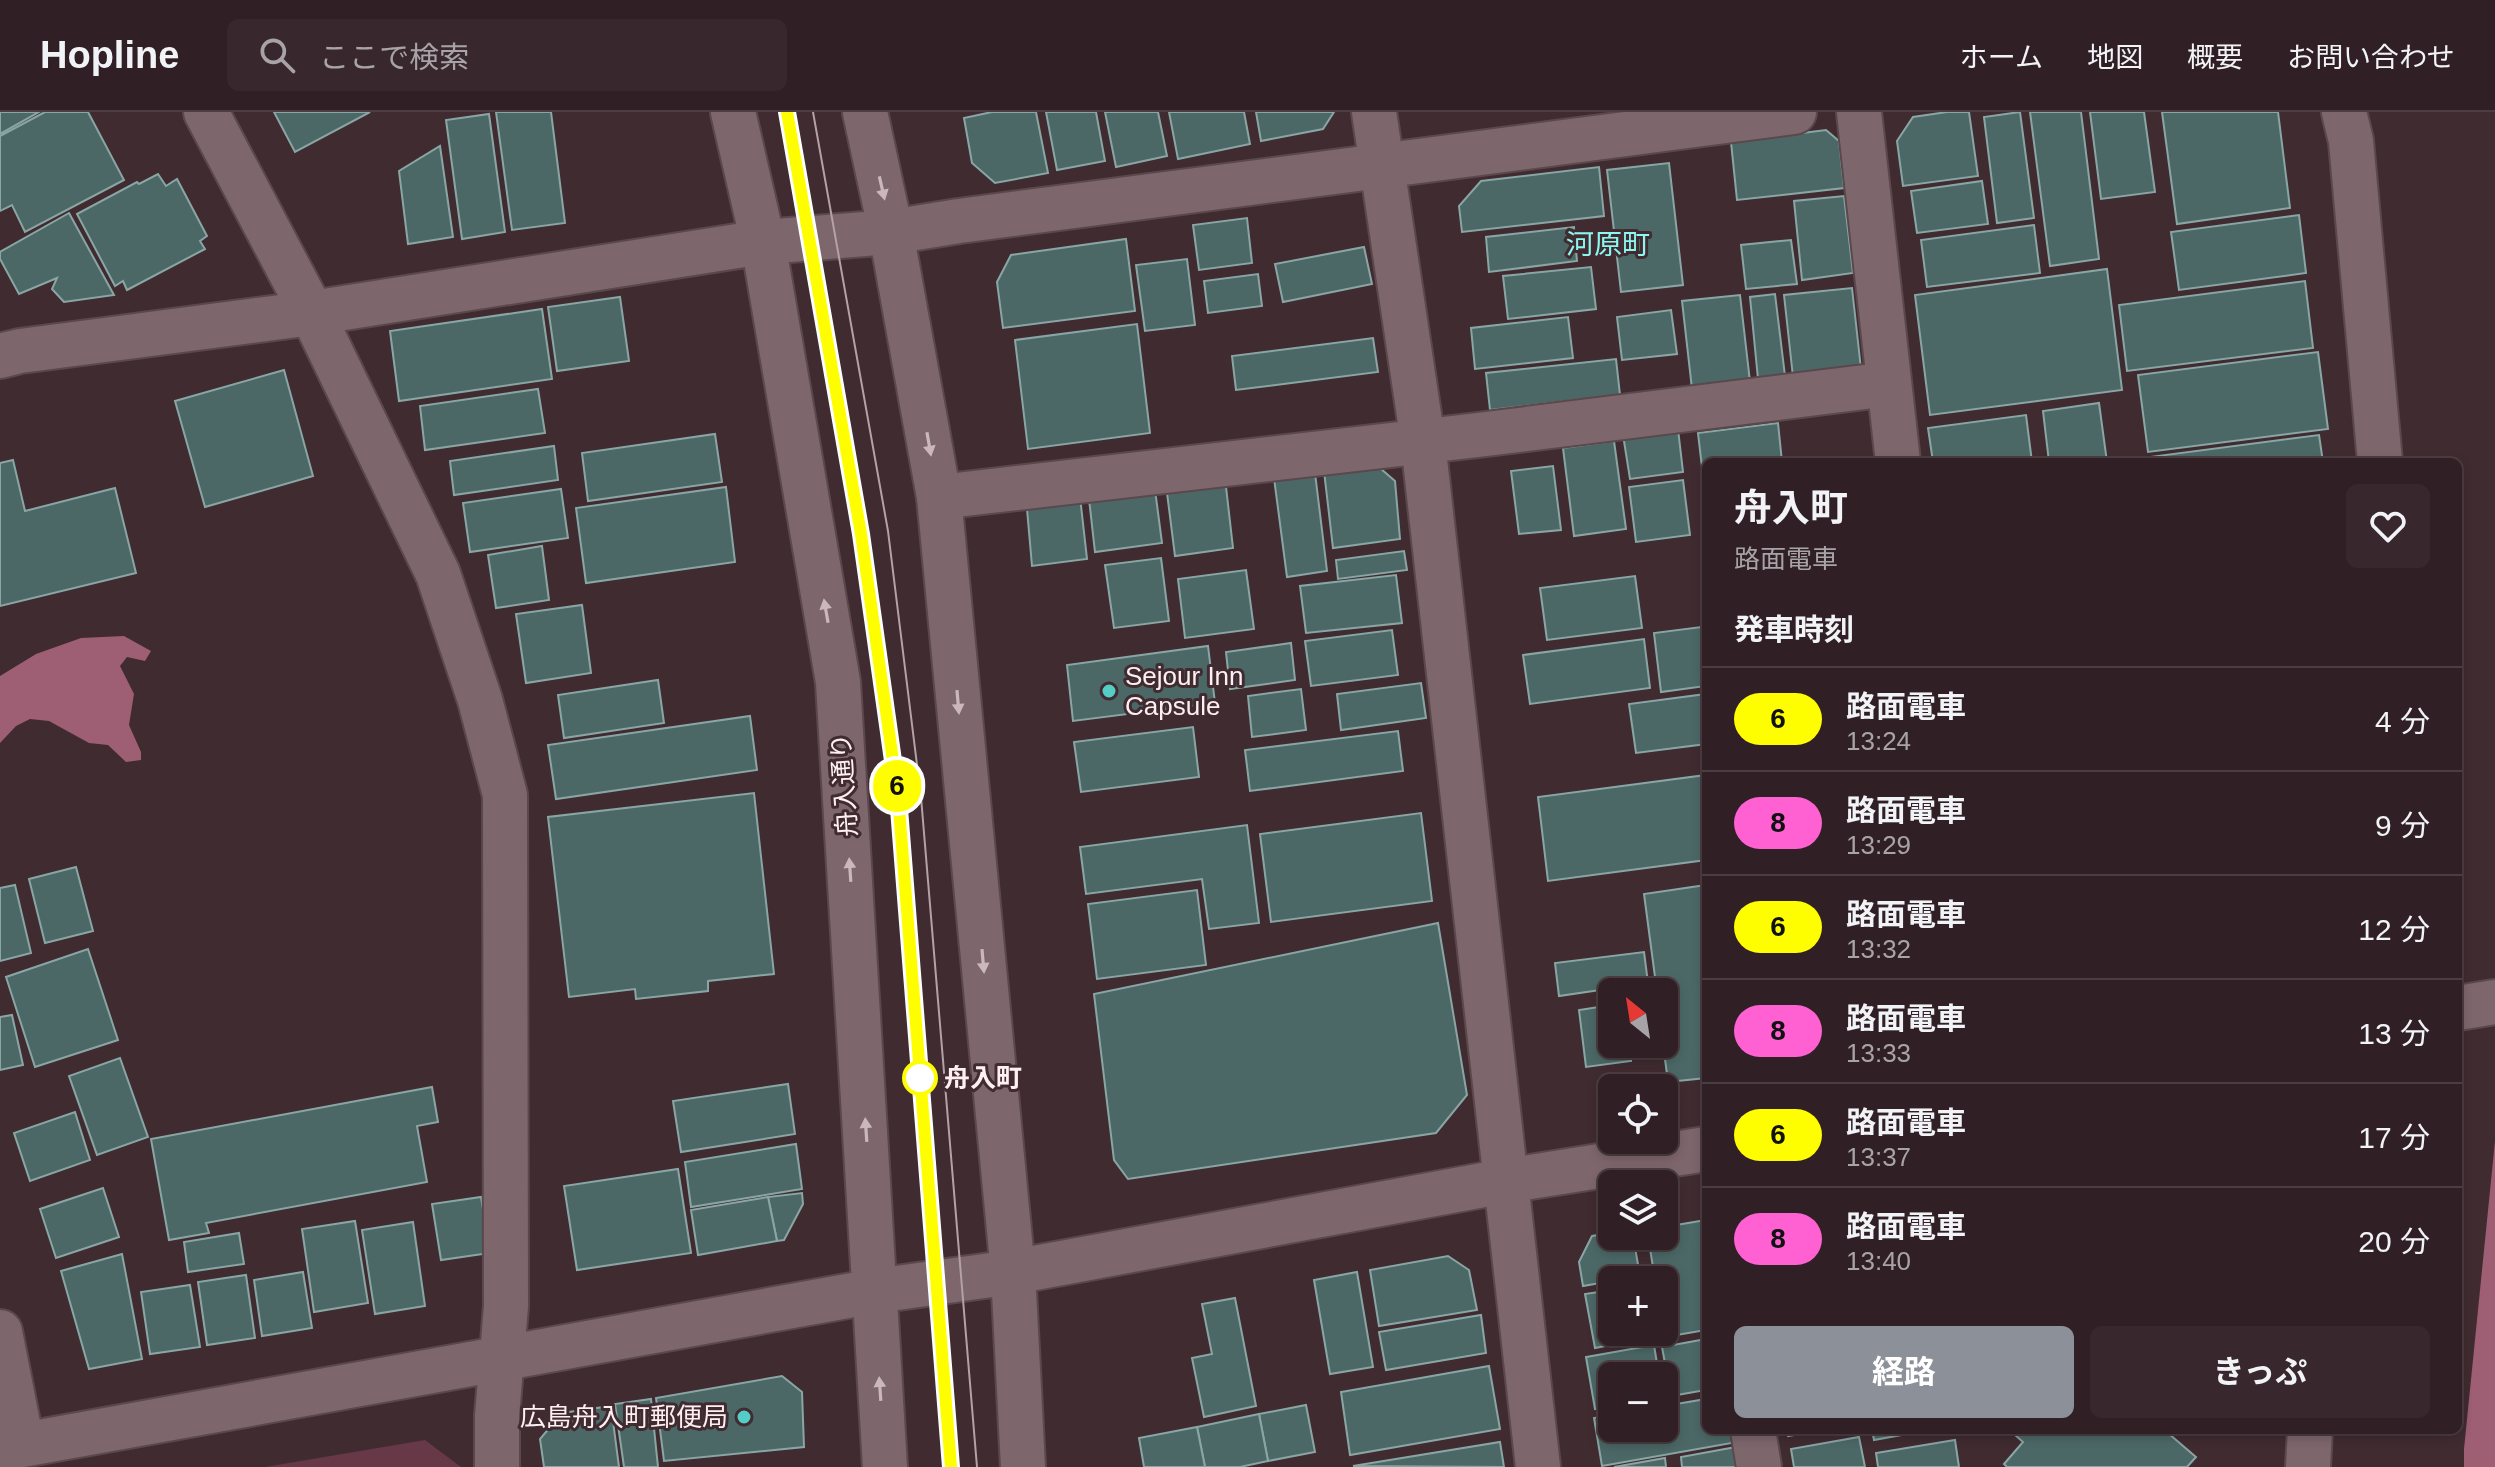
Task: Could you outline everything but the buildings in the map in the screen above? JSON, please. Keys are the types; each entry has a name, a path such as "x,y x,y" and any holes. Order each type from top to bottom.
{"street":[{"path":"206,112 312,313 438,574 480,700 505,795 506,1306 497,1416 497,1467"},
{"name":"舟入通り","path":"733,112 763,242 838,682 885,1467"},
{"path":"865,112 891,232 939,497 1013,1272 1023,1467"},
{"path":"1374,112 1423,442 1538,1467"},
{"path":"0,356 312,313 763,242 891,232 1794,112"},
{"path":"1859,112 1898,458"},
{"path":"2344,112 2351,141 2380,458"},
{"path":"939,497 1423,442 1889,384"},
{"path":"2462,1007 2495,1002"},
{"path":"0,1332 11,1446 875,1291 1013,1272 1505,1181 1702,1150"},
{"path":"1754,1434 1759,1467"},
{"path":"2308,1467 2310,1434"}],"shaded area":[{"path":"124,636 151,651 145,661 127,657 120,666 134,694 129,725 141,752 141,760 126,762 108,745 89,743 49,721 30,719 16,726 0,743 0,676 36,654 81,638"},
{"path":"2495,1141 2495,1467 2464,1467 2464,1449"},
{"path":"425,1440 461,1467 265,1467"}],"tram line":[{"path":"787,112 861,534 898,796 951,1467"},
{"name":"6","path":"787,112 861,534 898,796 951,1467"},
{"path":"813,112 888,531 921,797 977,1467"}],"place":[{"name":"Sejour Inn Capsule","path":"1109,691"},
{"name":"舟入町","path":"920,1078"},
{"name":"広島舟入町郵便局","path":"744,1417"}],"district":[{"name":"河原町","path":"1608,244"}]}
